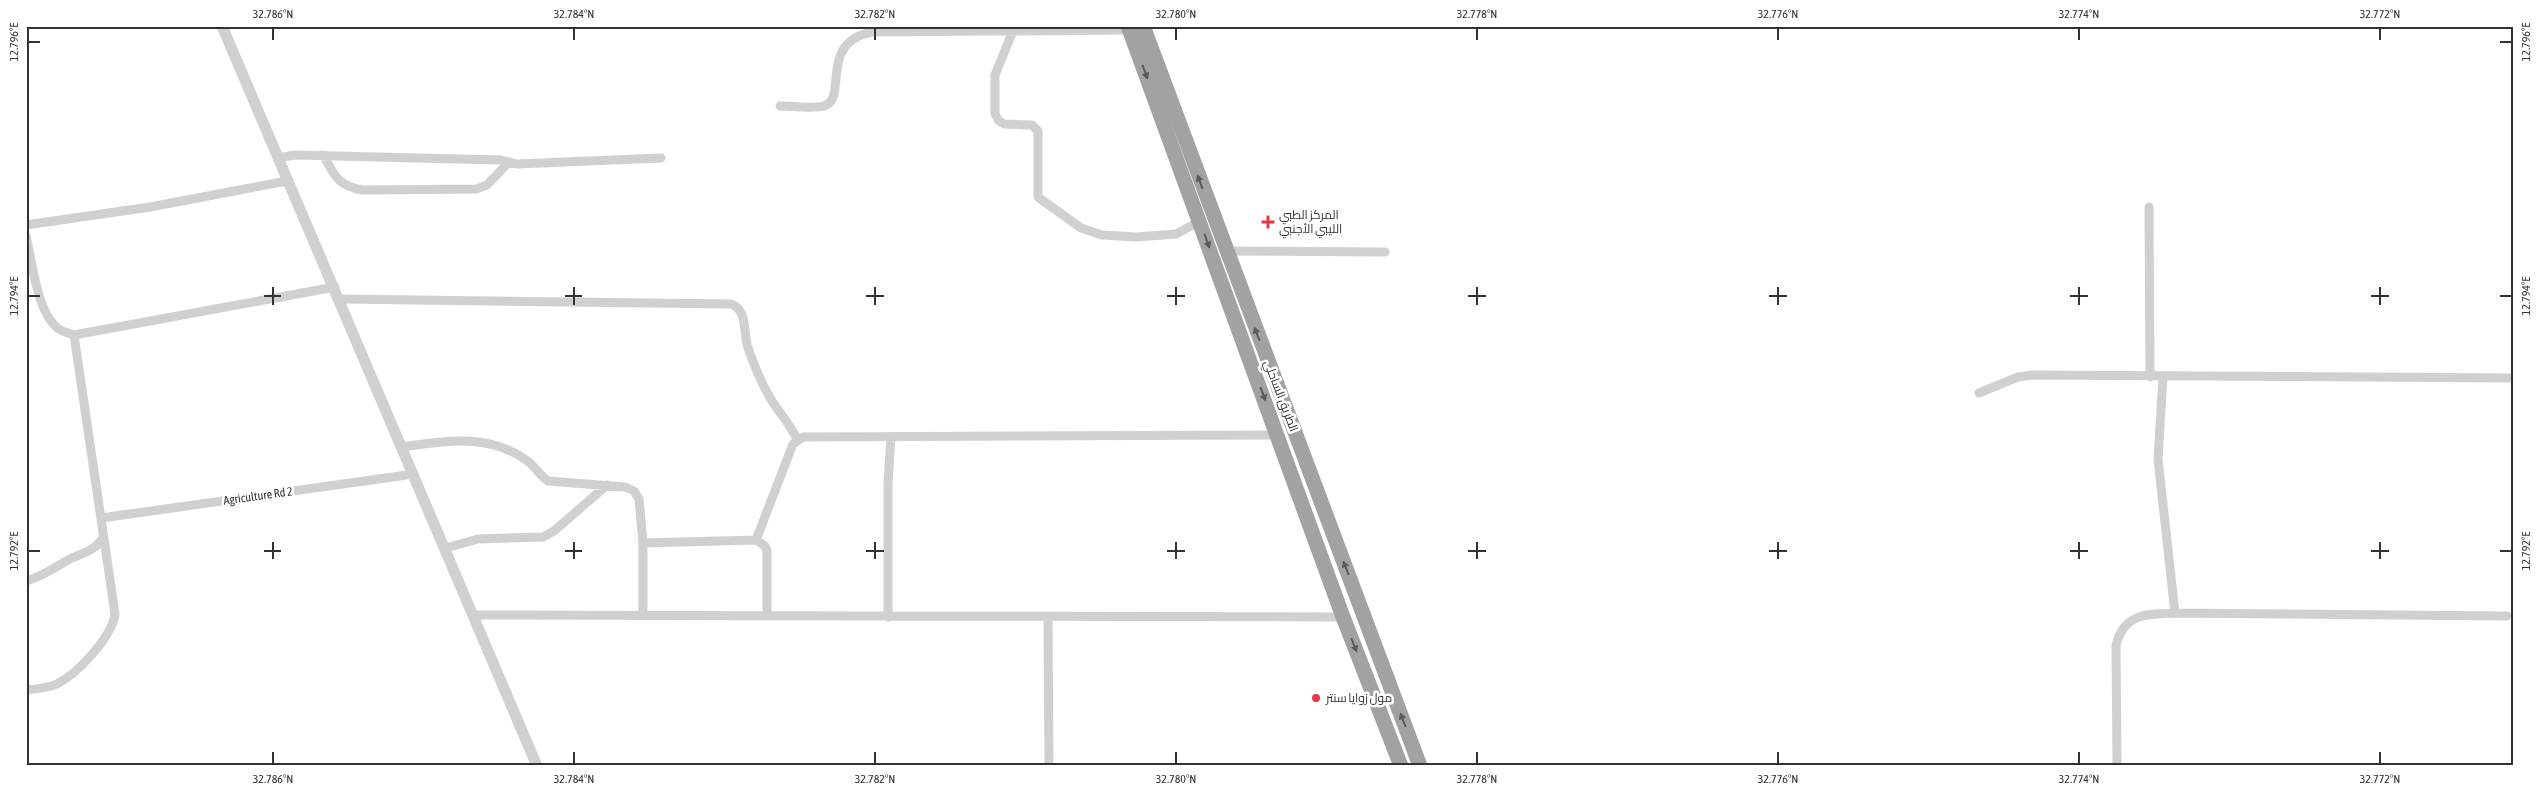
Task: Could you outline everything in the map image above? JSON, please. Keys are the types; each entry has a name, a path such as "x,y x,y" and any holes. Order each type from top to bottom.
{"highway":[{"name":"الطريق الساحلي","path":"1133,28 1200,221 1343,617 1401,766"},
{"name":"الطريق الساحلي","path":"1133,28 1226,251 1420,766"}],"street":[{"path":"222,26 277,158 335,287 537,766"},
{"path":"780,106 824,106 832,100 839,57 842,50 858,35 872,32 1012,33 1133,28"},
{"path":"1012,33 995,75 995,114 999,121 1004,124 1032,125 1038,131 1037,192 1043,202 1081,228 1102,235 1136,237 1176,234 1200,221"},
{"path":"277,158 295,155 501,160 517,164 661,158"},
{"path":"323,156 337,180 347,187 362,190 476,189 487,185 508,163"},
{"path":"26,225 150,208 287,181"},
{"path":"2149,207 2150,377"},
{"path":"26,236 40,300 48,318 59,329 74,335 335,287"},
{"path":"1226,251 1385,252"},
{"path":"340,299 731,304 737,306 742,313 748,346 754,362 770,398 788,421 797,440"},
{"path":"26,690 57,684 85,662 114,624 115,614 74,335"},
{"path":"1980,393 2018,377 2033,375 2514,378"},
{"path":"2163,376 2158,458 2175,612"},
{"path":"756,540 793,444 802,437 1278,435"},
{"path":"888,617 888,482 891,437"},
{"path":"402,446 455,440 480,441 505,448 527,460 540,476 548,481 625,487 634,491 639,499 643,543 643,615"},
{"name":"Agriculture Rd 2","path":"101,518 414,474"},
{"path":"446,548 478,539 542,537 554,531 607,485"},
{"path":"26,581 42,576 73,558 85,554 96,547 104,537"},
{"path":"643,543 756,540 765,546 767,552 767,616"},
{"path":"2117,766 2116,672 2119,637 2122,629 2136,618 2147,614 2175,612 2507,616"},
{"path":"474,616 1343,617"},
{"path":"1048,617 1049,766"}],"place":[{"name":"المركز الطبي الليبي الأجنبي","path":"1268,222"},
{"name":"مول زوايا سنتر","path":"1316,698"}]}
